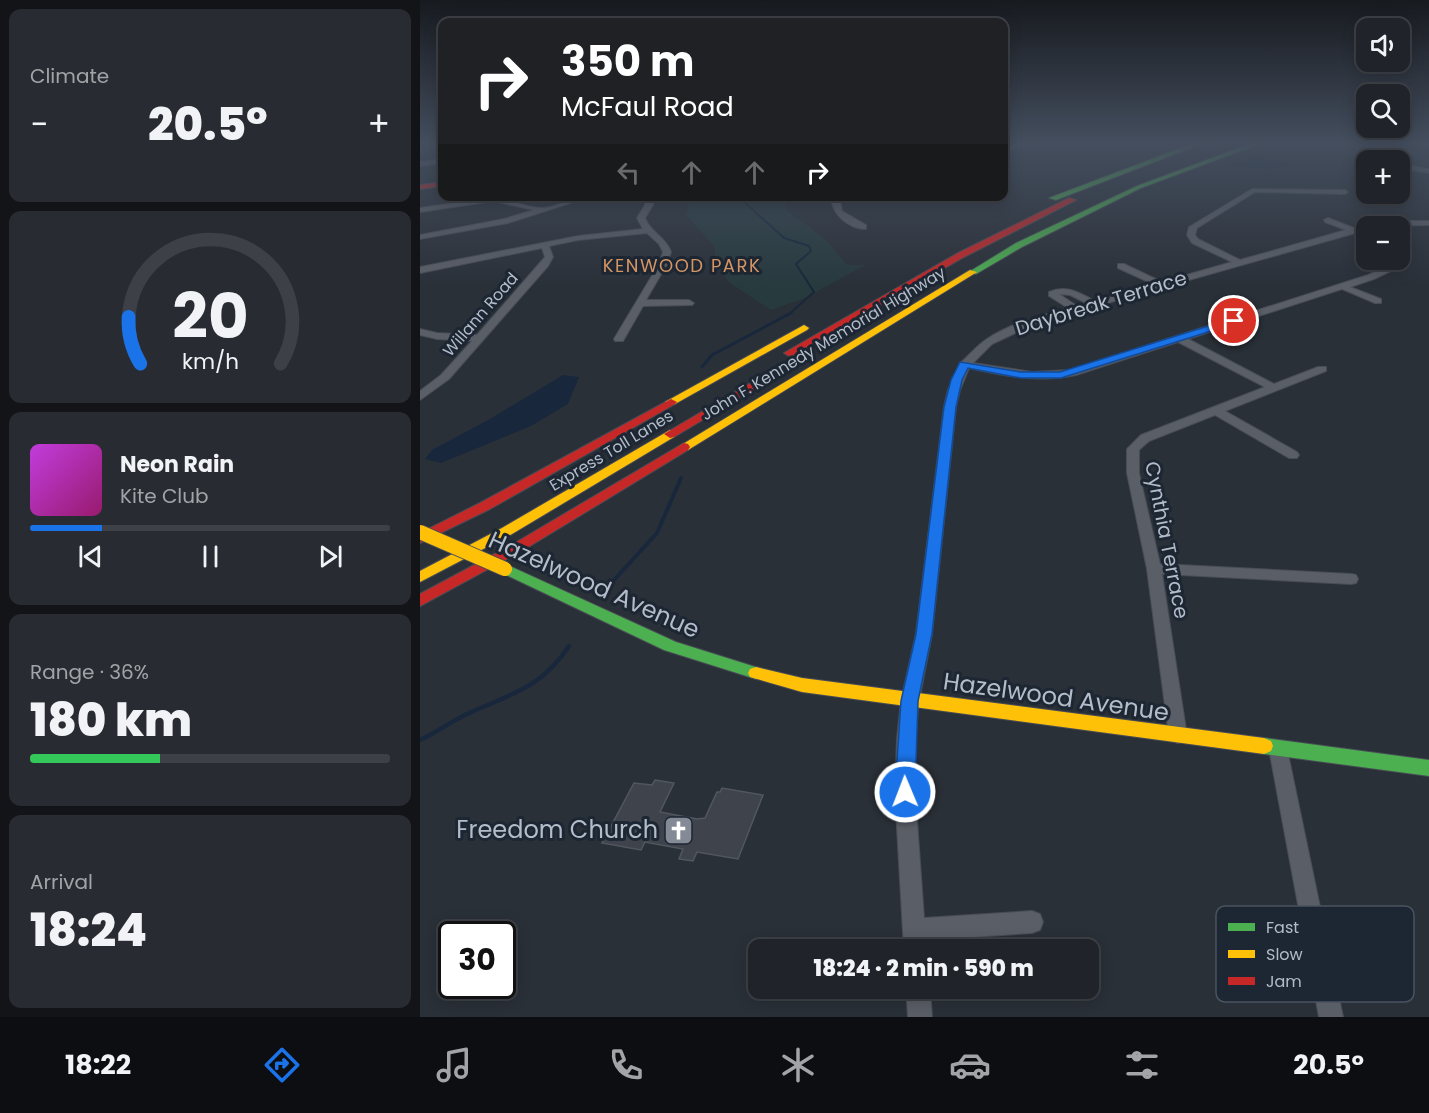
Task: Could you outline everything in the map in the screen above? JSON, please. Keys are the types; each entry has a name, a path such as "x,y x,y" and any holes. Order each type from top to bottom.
{"main road":[{"name":"John F. Kennedy Memorial Highway","path":"420,539 485,506 962,241 1072,190"},
{"name":"Express Toll Lanes","path":"420,562 512,513 983,243 1095,190"},
{"name":"Express Toll Lanes","path":"420,577 507,531 976,255 1109,190"},
{"name":"John F. Kennedy Memorial Highway","path":"420,601 520,546 1018,245 1134,190"},
{"name":"Hazelwood Avenue","path":"420,532 696,656 802,685 1429,768"}],"street":[{"path":"1238,262 1195,242 1191,235 1193,227 1253,190"},
{"path":"1275,190 1345,192"},
{"path":"420,210 481,201"},
{"path":"503,201 539,209"},
{"path":"420,237 505,221 570,201"},
{"path":"619,339 668,252 663,243 647,231 641,218 649,205 649,201"},
{"path":"834,201 838,213 863,227"},
{"path":"1328,220 1356,231"},
{"name":"Daybreak Terrace","path":"914,939 904,769 910,701 924,634 953,390 964,364 987,343 1009,330 1075,309 1353,230 1385,224 1429,223"},
{"path":"420,270 578,238 647,231"},
{"name":"Willann Road","path":"420,397 445,377 477,338 545,264 549,257 545,245"},
{"path":"1121,266 1161,285"},
{"path":"964,364 1021,375 1061,375 1180,339 1385,270"},
{"path":"1341,286 1378,301"},
{"path":"1075,309 1052,294 1060,291 1071,292 1095,304"},
{"path":"640,303 689,303"},
{"path":"420,332 437,336 477,338"},
{"path":"1180,339 1272,387"},
{"name":"Cynthia Terrace","path":"1178,736 1154,569 1133,473 1132,449 1145,438 1322,369"},
{"path":"1215,410 1293,454"},
{"path":"1154,569 1351,579"},
{"path":"1278,749 1309,906"},
{"path":"921,939 1032,922"},
{"path":"919,999 920,1017"},
{"path":"1328,1002 1331,1017"}],"green space":[{"path":"690,201 784,201 787,210 825,239 847,265 865,265 807,297 771,310 730,283 715,265 715,247 686,215"}],"water":[{"path":"563,375 579,377 568,404 531,426 441,463 425,459 432,450"}],"building":[{"name":"Freedom Church","path":"655,780 674,783 660,812 697,819 705,818 717,792 720,792 722,788 763,795 738,859 697,852 693,861 679,859 683,849 645,842 641,850 602,843 634,783 652,785"}],"waterway":[{"path":"743,201 764,220"},
{"path":"762,218 784,238 809,246 811,251 796,264 814,292 789,314"},
{"path":"702,367 712,355 789,314"},
{"path":"614,580 657,533 681,478"},
{"path":"420,740 459,718 510,696 535,682 558,661 569,646"}],"traffic: fast":[{"path":"1053,198 1073,190"},
{"path":"973,272 1019,245 1132,190"},
{"path":"505,569 670,646 756,673"},
{"path":"1264,746 1429,768"}],"traffic: slow":[{"path":"684,447 973,272"},
{"path":"671,402 804,328"},
{"path":"420,577 507,531 670,434"},
{"path":"420,532 505,569"},
{"path":"756,673 802,685 1264,746"}],"traffic: jam":[{"path":"789,353 961,255 1072,200"},
{"path":"670,434 807,353"},
{"path":"420,539 485,506 671,402"},
{"path":"420,601 520,546 684,447"}],"place":[{"name":"Freedom Church","path":"679,830"}],"district":[{"name":"KENWOOD PARK","path":"682,266"}],"route":[{"path":"905,792 904,769 910,701 924,634 950,407 956,380 964,364 1021,375 1061,375 1234,321"}]}
